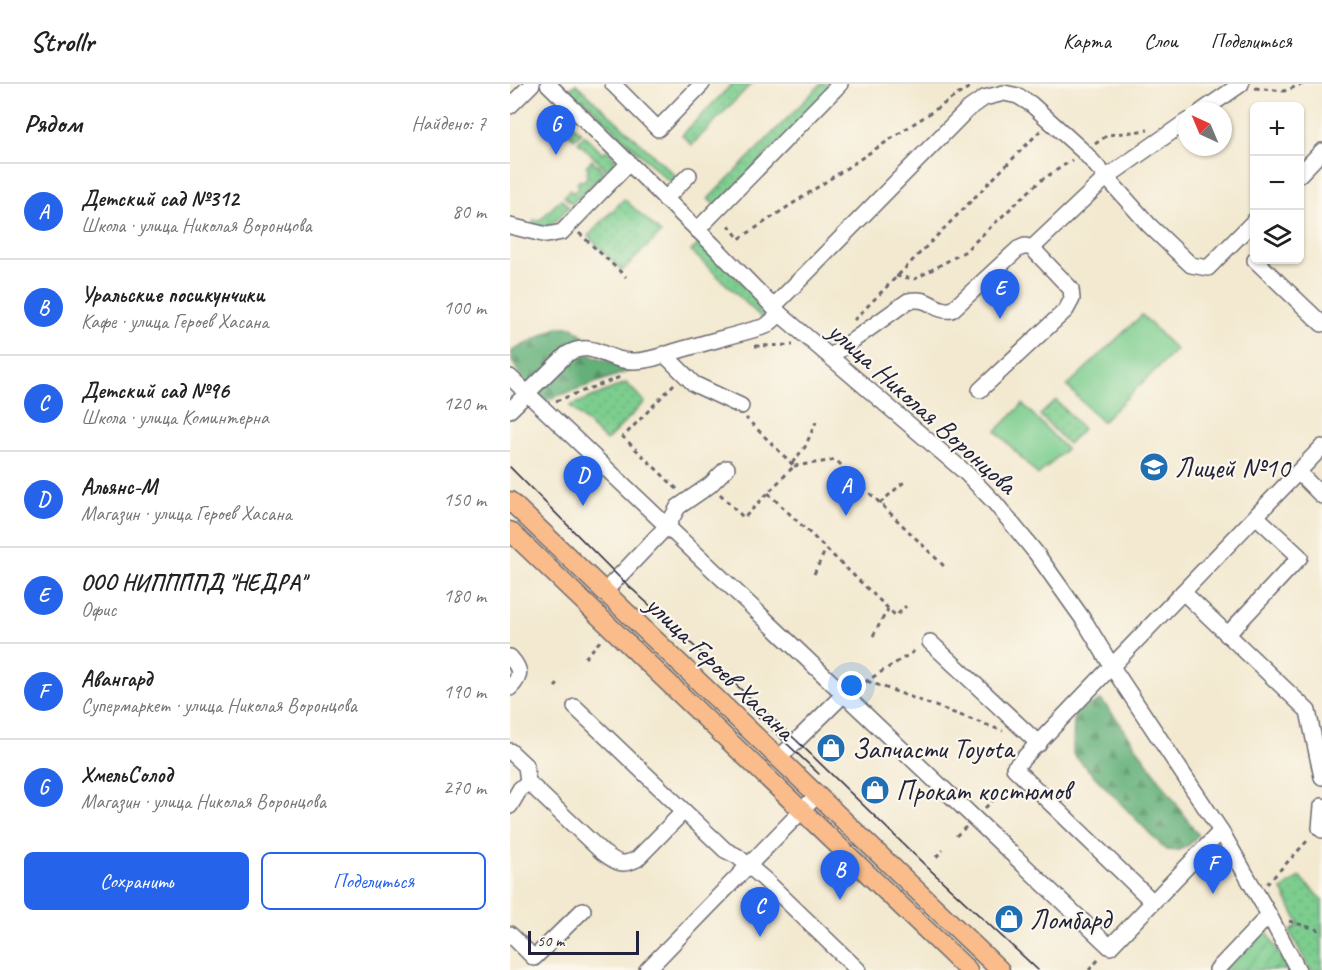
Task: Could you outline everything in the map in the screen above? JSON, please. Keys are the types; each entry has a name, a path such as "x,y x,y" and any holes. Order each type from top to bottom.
{"main road":[{"name":"улица Героев Хасана","path":"510,501 1000,970"},
{"name":"улица Героев Хасана","path":"510,531 961,968"}],"street":[{"path":"510,106 532,84"},
{"name":"улица Николая Воронцова","path":"548,84 777,311 966,473 995,503 1036,553 1085,622 1221,831 1298,970"},
{"path":"612,84 658,129 702,84"},
{"path":"697,230 840,84"},
{"path":"1215,102 1240,85"},
{"path":"510,410 567,354 578,348 591,348 610,358 633,362 766,326 777,311 967,110 984,98 1004,93 1018,96 1031,104 1049,123 1084,152 1149,225 1191,265 1208,268 1250,225"},
{"path":"1032,248 1107,177 1178,128"},
{"path":"1304,171 1318,162"},
{"path":"510,226 547,235 562,232 629,164"},
{"path":"665,199 689,175"},
{"path":"1235,241 1250,254"},
{"path":"831,357 908,301 918,299 927,301 942,311 952,310 1018,249 1025,246 1032,248 1071,289 1072,299 1066,310 980,390"},
{"path":"1260,264 1322,324"},
{"path":"663,354 694,384 741,406"},
{"path":"510,377 1110,947 1221,831"},
{"path":"1153,902 1014,768 1322,447"},
{"path":"605,591 668,525 678,507 710,485 727,468"},
{"path":"1298,472 1322,496"},
{"path":"1227,634 1300,557 1257,516"},
{"path":"1182,592 1308,711 1322,777"},
{"path":"930,642 1039,744"},
{"path":"510,657 520,671 519,677 510,688"},
{"path":"778,759 843,695"},
{"path":"575,707 725,850 737,856 764,879 858,970"},
{"path":"510,751 526,766 528,782 615,862 627,864 637,859 684,811"},
{"path":"510,806 520,789 528,782"},
{"path":"647,970 817,795"},
{"path":"1321,829 1322,806"},
{"path":"510,934 534,958 583,910"},
{"path":"1217,970 1269,915"}],"path":[{"path":"729,225 739,239 974,84"},
{"path":"1240,85 1284,91 1303,84"},
{"path":"848,326 1049,123"},
{"path":"896,276 915,279 964,252 1040,181 1108,135 1149,130"},
{"path":"570,225 626,277"},
{"path":"748,346 795,344"},
{"path":"541,407 632,372"},
{"path":"683,374 623,437 689,500"},
{"path":"741,406 739,412 793,465"},
{"path":"710,485 744,518 793,465 805,447 816,422"},
{"path":"793,465 836,460 947,568"},
{"path":"880,503 904,482"},
{"path":"768,493 896,616 906,606"},
{"path":"814,574 826,549"},
{"path":"873,636 888,609"},
{"path":"585,657 604,637"},
{"path":"843,695 930,642"},
{"path":"555,687 561,681"},
{"path":"867,681 1007,732"},
{"path":"974,819 1020,773"},
{"path":"1257,895 1321,829"},
{"path":"936,857 943,850"},
{"path":"1269,915 1322,931"}],"green space":[{"path":"576,84 678,178 675,181 667,180 583,99 574,100 566,92"},
{"path":"732,84 751,84 692,145 682,135"},
{"path":"821,84 835,84 716,206 708,199"},
{"path":"556,103 564,110 566,119 581,133 574,139 546,112"},
{"path":"584,135 602,153 607,150 615,158 613,166 608,171 578,142"},
{"path":"592,160 604,172 572,204 564,196 570,190 573,193 579,186 577,183 580,180 582,182 588,176 586,173 589,169 586,166"},
{"path":"561,199 569,207 557,220 544,227 532,226 534,220 539,221"},
{"path":"624,199 661,233 622,271 588,236"},
{"path":"702,241 766,309 763,319 691,251"},
{"path":"1142,315 1176,350 1102,422 1067,386"},
{"path":"559,327 573,327 592,344 527,387 512,361 512,351"},
{"path":"571,355 591,355 632,370 544,401 533,391"},
{"path":"626,383 645,402 606,441 570,406"},
{"path":"1056,400 1083,429 1068,444 1040,415"},
{"path":"1023,404 1066,449 1038,475 996,431"},
{"path":"1101,700 1198,835 1184,848 1166,850 1073,754 1074,712"},
{"path":"1299,877 1322,899 1322,970 1310,970 1290,932 1299,924 1282,890"},
{"path":"1265,927 1287,970 1222,970"}],"tram line":[{"path":"510,467 619,577 796,740 1038,970"},
{"path":"747,706 819,774"}],"place":[{"name":"ХмельСолод","path":"556,155"},
{"name":"ООО НИППППД \"НЕДРА\"","path":"1000,319"},
{"name":"Лицей №10","path":"1154,467"},
{"name":"Альянс-М","path":"583,506"},
{"name":"Детский сад №312","path":"846,516"},
{"name":"Запчасти Toyota","path":"831,748"},
{"name":"Прокат костюмов","path":"875,790"},
{"name":"Авангард","path":"1213,894"},
{"name":"Уральские посикунчики","path":"840,900"},
{"name":"Ломбард","path":"1009,919"},
{"name":"Детский сад №96","path":"760,937"}]}
